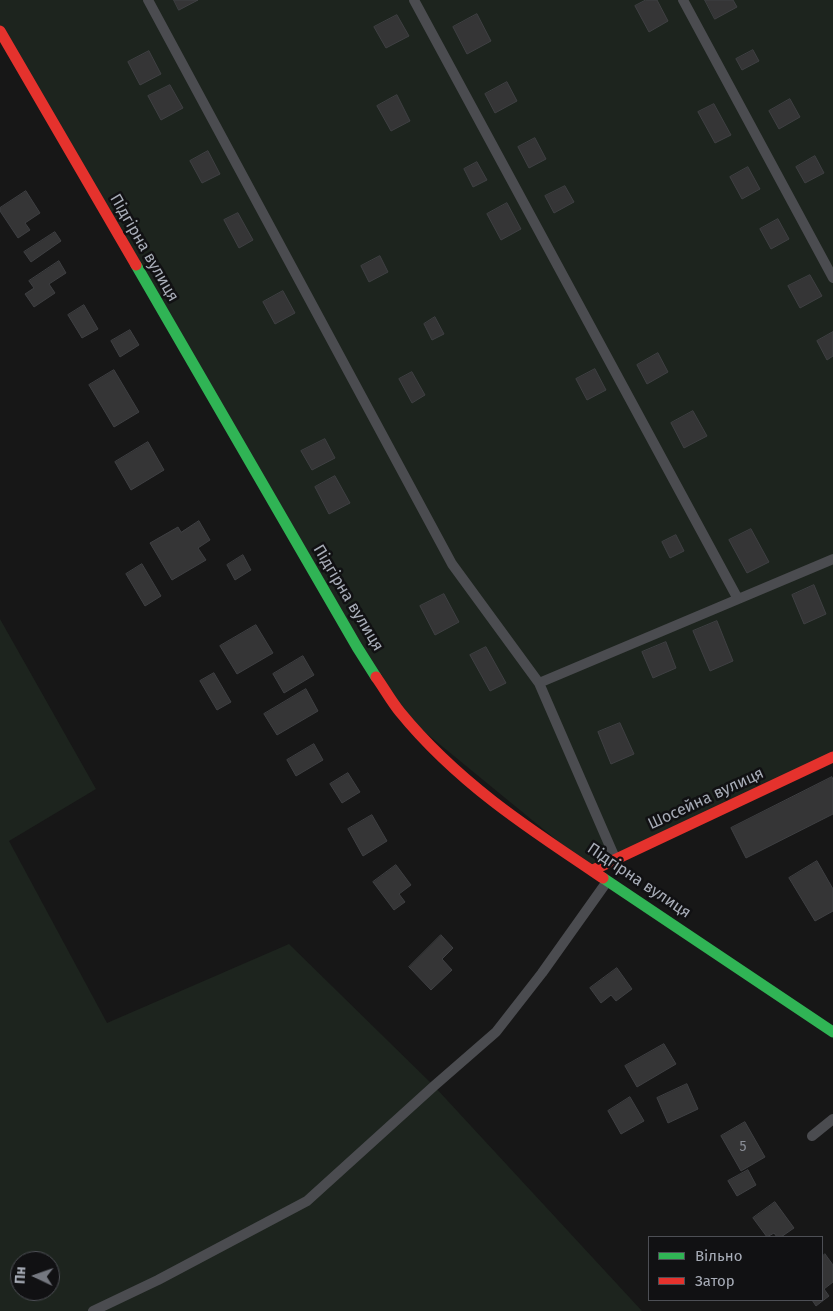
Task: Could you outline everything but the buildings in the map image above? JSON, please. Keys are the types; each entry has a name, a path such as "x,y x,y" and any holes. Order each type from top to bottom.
{"street":[{"name":"Підгірна вулиця","path":"0,31 357,647 399,711 450,766 516,820 833,1032"},
{"name":"Шосейна вулиця","path":"593,870 833,757"}],"lane":[{"path":"148,0 452,564 538,683 616,859"},
{"path":"414,0 738,599"},
{"path":"683,0 833,278"},
{"path":"538,683 833,559"},
{"path":"93,1311 158,1280 307,1201 496,1032 542,973 608,880"},
{"path":"812,1136 833,1119"}],"shaded area":[{"path":"0,0 833,0 833,757 593,870 399,711 0,31"},
{"path":"0,619 96,789 9,841 107,1023 289,944 434,1086 642,1311 0,1311"}],"traffic: fast":[{"path":"136,265 376,677"},
{"path":"603,878 833,1032"}],"traffic: jam":[{"path":"0,31 136,265"},
{"path":"376,677 397,708 445,761 495,803 603,878"},
{"path":"593,870 833,757"}]}
